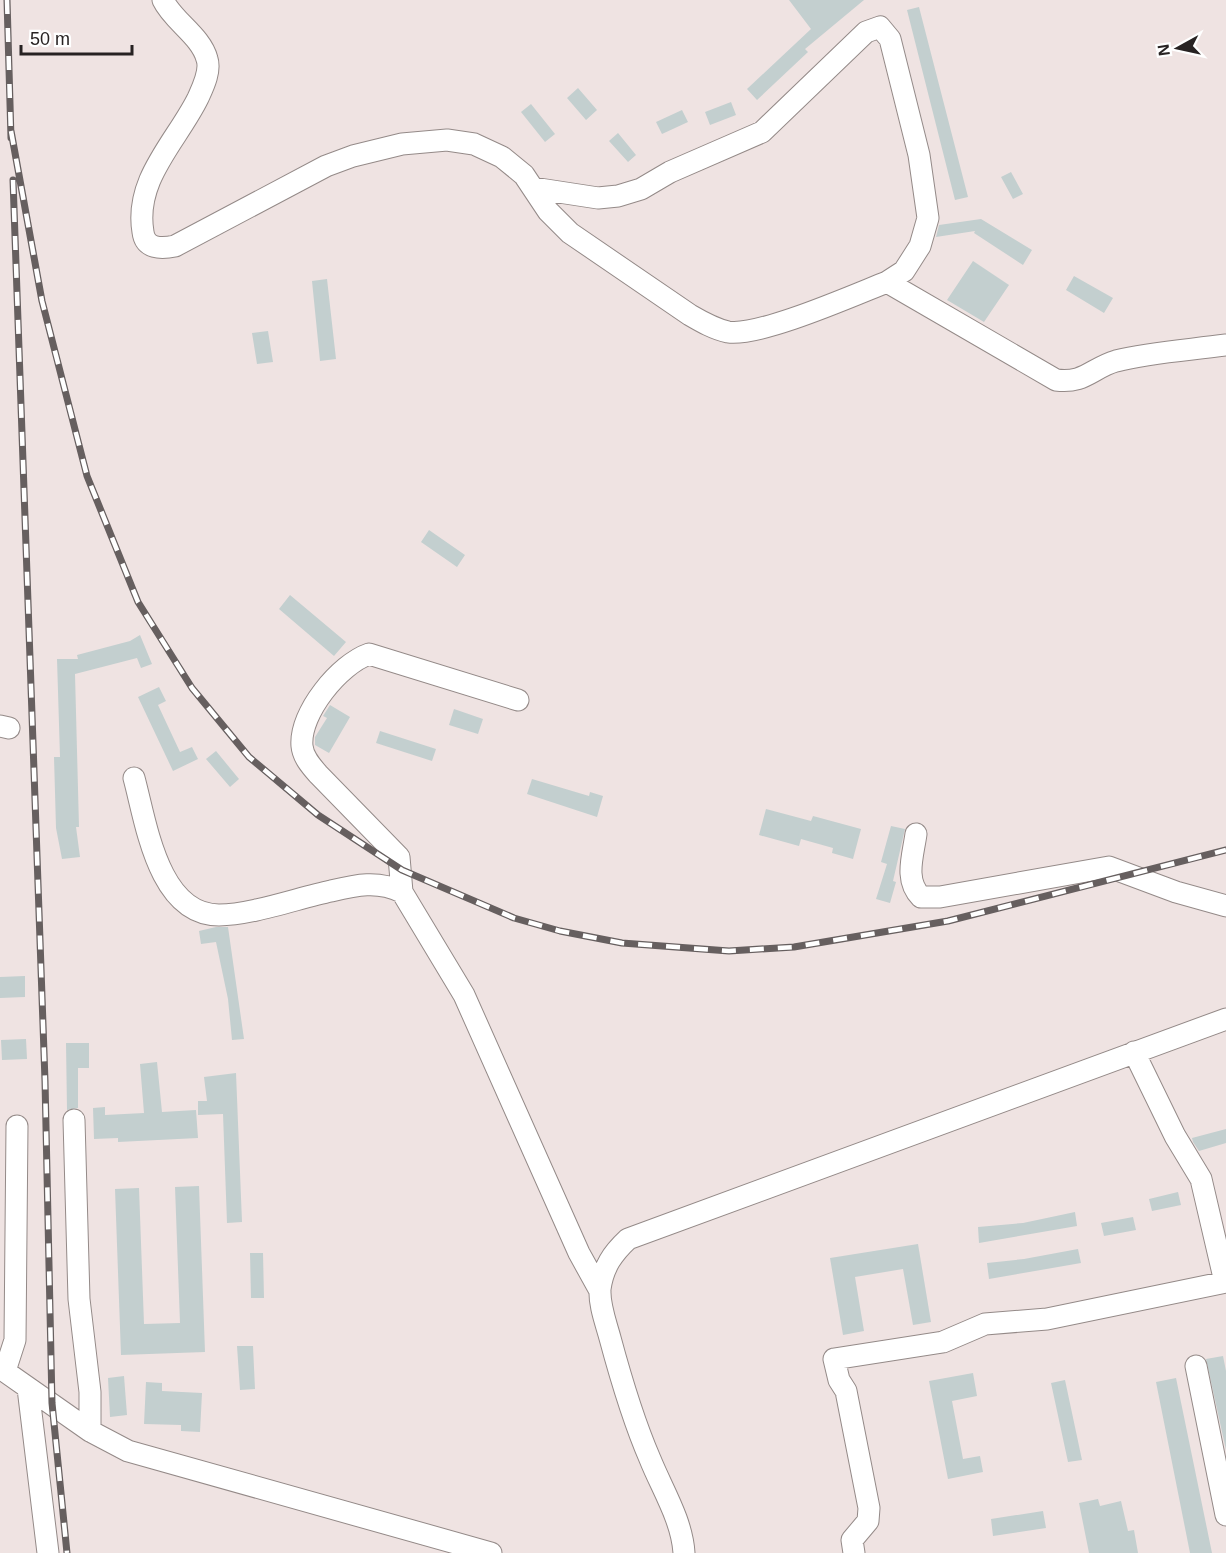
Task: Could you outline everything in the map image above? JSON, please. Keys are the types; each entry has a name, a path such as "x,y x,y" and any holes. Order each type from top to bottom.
{"street":[{"path":"163,0 207,59 207,78 197,100 154,170 145,197 141,224 143,237 149,244 161,249 175,246 326,166 361,153 402,144 447,140 474,144 502,157 524,175 548,211 570,233 690,315 711,327 730,332 781,322 887,282 904,271 920,246 928,218 919,155 890,39 880,27 866,32 762,132 670,172 641,189 618,196 598,198 533,188"},
{"path":"887,282 1056,380 1070,382 1087,377 1115,362 1226,345"},
{"path":"518,700 369,654 357,658 344,668 312,707 304,729 302,746 306,759 399,857 402,892 464,995 579,1253 600,1291 621,1380 649,1458 671,1508 683,1542 684,1553"},
{"path":"134,778 156,861 171,888 184,902 202,912 218,915 235,913 354,886 388,885 402,892"},
{"path":"916,834 910,876 913,889 921,897 940,897 1109,867 1176,892 1226,906"},
{"path":"600,1291 603,1273 612,1255 628,1239 1226,1019"},
{"path":"854,1553 852,1540 868,1521 869,1508 846,1391 839,1380 834,1359 943,1342 985,1324 1047,1319 1226,1282 1202,1179 1175,1136 1134,1052"},
{"path":"74,1120 79,1299 90,1392 90,1431"},
{"path":"17,1126 15,1340 2,1369 90,1431 128,1450 491,1553"},
{"path":"1196,1366 1226,1515"},
{"path":"28,1388 48,1553"}],"building":[{"path":"789,0 864,0 805,49 808,52 757,100 747,89 811,29"},
{"path":"919,7 968,197 955,200 907,10"},
{"path":"578,88 597,110 586,120 567,98"},
{"path":"731,102 736,115 710,125 705,112"},
{"path":"531,104 555,134 545,142 521,112"},
{"path":"682,110 688,122 662,134 656,122"},
{"path":"618,133 636,155 628,162 609,141"},
{"path":"1011,172 1023,194 1013,199 1001,177"},
{"path":"981,219 1032,250 1023,265 974,233 975,231 936,237 939,225"},
{"path":"973,261 1009,285 984,322 947,300"},
{"path":"1074,276 1113,298 1104,313 1066,290"},
{"path":"327,279 336,359 320,361 312,281"},
{"path":"268,331 273,362 257,364 252,333"},
{"path":"429,530 465,555 457,567 421,542"},
{"path":"290,595 346,642 334,656 279,609"},
{"path":"140,635 152,664 141,668 137,658 75,674 79,827 76,827 80,857 62,859 56,828 54,757 60,757 57,659 78,659 77,655 130,641"},
{"path":"159,687 166,701 158,705 180,752 192,747 198,759 173,771 138,697"},
{"path":"330,705 350,717 329,753 315,745 315,737 327,718 323,716"},
{"path":"454,709 483,719 478,734 449,725"},
{"path":"380,731 436,749 432,761 376,743"},
{"path":"216,751 239,779 230,787 206,759"},
{"path":"532,779 589,796 590,792 603,796 597,817 527,794"},
{"path":"766,809 811,821 813,816 861,829 853,859 832,853 833,848 801,839 799,846 759,835"},
{"path":"891,826 905,829 890,903 876,899 887,864 881,862"},
{"path":"228,927 244,1039 232,1040 228,999 216,942 201,944 199,931"},
{"path":"25,976 25,997 0,998 0,977"},
{"path":"26,1039 27,1059 2,1060 1,1040"},
{"path":"66,1043 89,1043 89,1068 78,1068 78,1108 67,1110"},
{"path":"157,1062 162,1112 196,1110 198,1138 118,1142 118,1138 94,1139 93,1108 105,1107 105,1115 144,1113 140,1064"},
{"path":"236,1073 242,1222 227,1223 223,1114 198,1115 198,1101 207,1101 204,1077"},
{"path":"1226,1129 1226,1143 1199,1151 1193,1142 1192,1138"},
{"path":"199,1186 205,1352 121,1355 115,1189 139,1188 144,1324 180,1323 175,1187"},
{"path":"1178,1192 1181,1205 1152,1211 1149,1199"},
{"path":"1075,1212 1077,1226 979,1243 978,1227 1023,1223"},
{"path":"1133,1217 1136,1230 1104,1236 1101,1223"},
{"path":"918,1244 931,1322 913,1325 903,1269 855,1277 864,1331 843,1335 830,1258"},
{"path":"1078,1249 1081,1263 989,1279 987,1263"},
{"path":"250,1253 263,1253 264,1298 251,1298"},
{"path":"237,1346 253,1346 255,1389 240,1390"},
{"path":"1223,1356 1226,1371 1226,1450 1206,1359"},
{"path":"973,1373 977,1396 952,1401 963,1459 980,1456 983,1472 948,1479 929,1381"},
{"path":"124,1376 127,1415 110,1417 108,1378"},
{"path":"1176,1378 1212,1553 1190,1553 1156,1382"},
{"path":"1065,1380 1082,1460 1068,1462 1051,1383"},
{"path":"146,1382 162,1383 162,1391 202,1393 200,1432 181,1431 181,1425 144,1424"},
{"path":"1098,1499 1100,1506 1121,1501 1128,1531 1134,1530 1138,1553 1089,1553 1079,1503"},
{"path":"1043,1511 1046,1528 993,1536 991,1519"}],"railway":[{"path":"7,0 11,138"},
{"path":"11,131 42,301 87,476 138,602 192,688 249,757 318,815 402,870 514,918 560,931 622,943 729,951 794,947 948,921 1226,850"},
{"path":"13,180 45,1081 52,1403 67,1553"}]}
